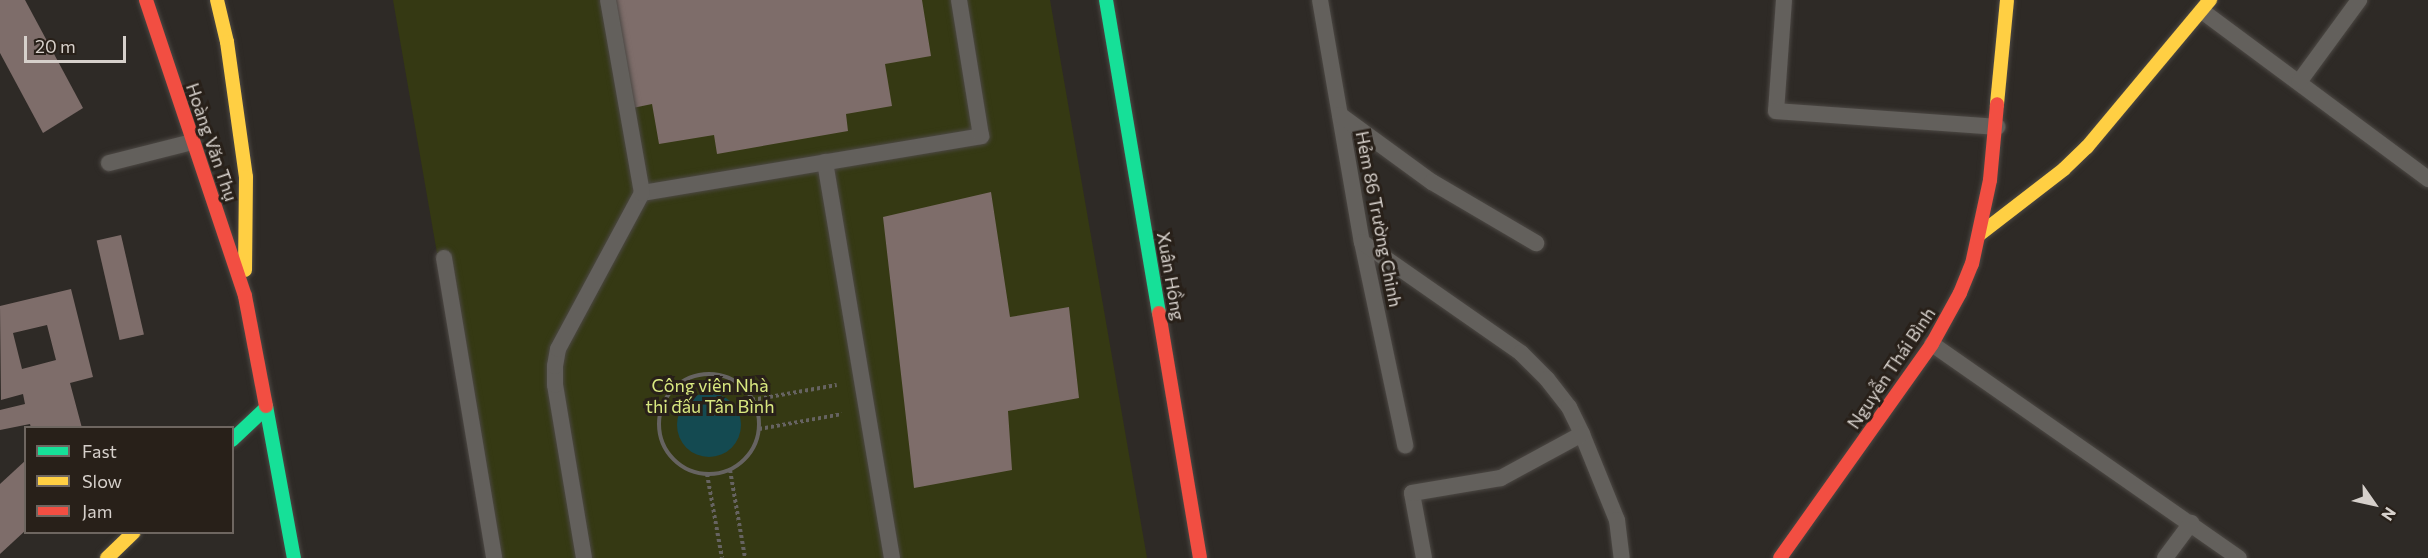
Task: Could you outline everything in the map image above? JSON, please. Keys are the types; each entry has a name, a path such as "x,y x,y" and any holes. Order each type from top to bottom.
{"main road":[{"name":"Hoàng Văn Thụ","path":"146,0 245,296 294,558"},
{"name":"Hoàng Văn Thụ","path":"217,0 227,42 246,177 245,296"},
{"name":"Xuân Hồng","path":"1106,0 1200,558"},
{"name":"Nguyễn Thái Bình","path":"1780,558 1932,344 1960,293 1980,234 1990,180 1997,127 2007,0"},
{"path":"1980,234 2064,170 2087,147 2206,5"},
{"path":"234,438 266,408"},
{"path":"107,558 132,534"}],"lane":[{"path":"584,558 555,385 555,366 558,349 642,193 609,0"},
{"path":"642,193 981,136 959,0"},
{"name":"Hẻm 86 Trường Chinh","path":"1320,0 1362,242 1406,445"},
{"path":"1784,0 1776,111 1997,127"},
{"path":"2299,82 2359,0"},
{"path":"2206,5 2299,82 2428,179"},
{"path":"1340,115 1432,182 1536,243"},
{"path":"109,163 192,142"},
{"path":"825,162 892,558"},
{"path":"1362,242 1521,353 1547,379 1569,407 1582,434 1617,520 1622,558"},
{"path":"444,258 494,558"},
{"path":"1932,344 2239,558"},
{"path":"1424,558 1412,493 1502,478 1582,434"},
{"path":"2165,558 2191,523"}],"path":[{"path":"708,374 724,376 738,383 753,400 758,411 759,429 755,446 744,460 730,470 707,474 680,466 661,441 659,425 661,410 668,396 679,384 693,377 708,374"},
{"path":"753,400 862,381"},
{"path":"759,429 867,409"},
{"path":"730,470 745,558"},
{"path":"707,474 722,558"}],"green space":[{"name":"Công viên Nhà thi đấu Tân Bình","path":"393,0 1050,0 1147,558 490,558"}],"water":[{"path":"703,393 715,393 732,402 739,413 741,425 739,437 732,448 715,457 703,457 691,452 682,443 677,431 677,419 682,407 691,398"}],"building":[{"path":"0,0 25,0 83,108 43,133 0,53"},
{"path":"610,0 922,0 931,56 885,64 892,106 846,114 848,131 717,154 714,135 659,144 652,104 628,109"},
{"path":"991,192 1010,317 1069,307 1079,398 1008,411 1012,470 914,488 883,217"},
{"path":"121,235 144,334 120,340 97,241"},
{"path":"71,289 93,377 70,383 81,426 30,426 30,424 0,430 0,410 25,404 23,394 1,400 0,306","holes":["47,325 56,360 22,369 13,333"]},
{"path":"24,462 24,532 0,554 0,484"}],"traffic: fast":[{"path":"1106,0 1159,313"},
{"path":"266,406 294,558"},
{"path":"234,438 266,408"}],"traffic: slow":[{"path":"217,0 227,42 246,177 245,270"},
{"path":"1997,104 2007,0"},
{"path":"1980,234 2064,169 2087,147 2210,0"},
{"path":"107,558 132,534"}],"traffic: jam":[{"path":"146,0 245,296 266,406"},
{"path":"1780,558 1932,344 1960,293 1972,264 1990,180 1997,104"},
{"path":"1159,313 1200,558"}]}
